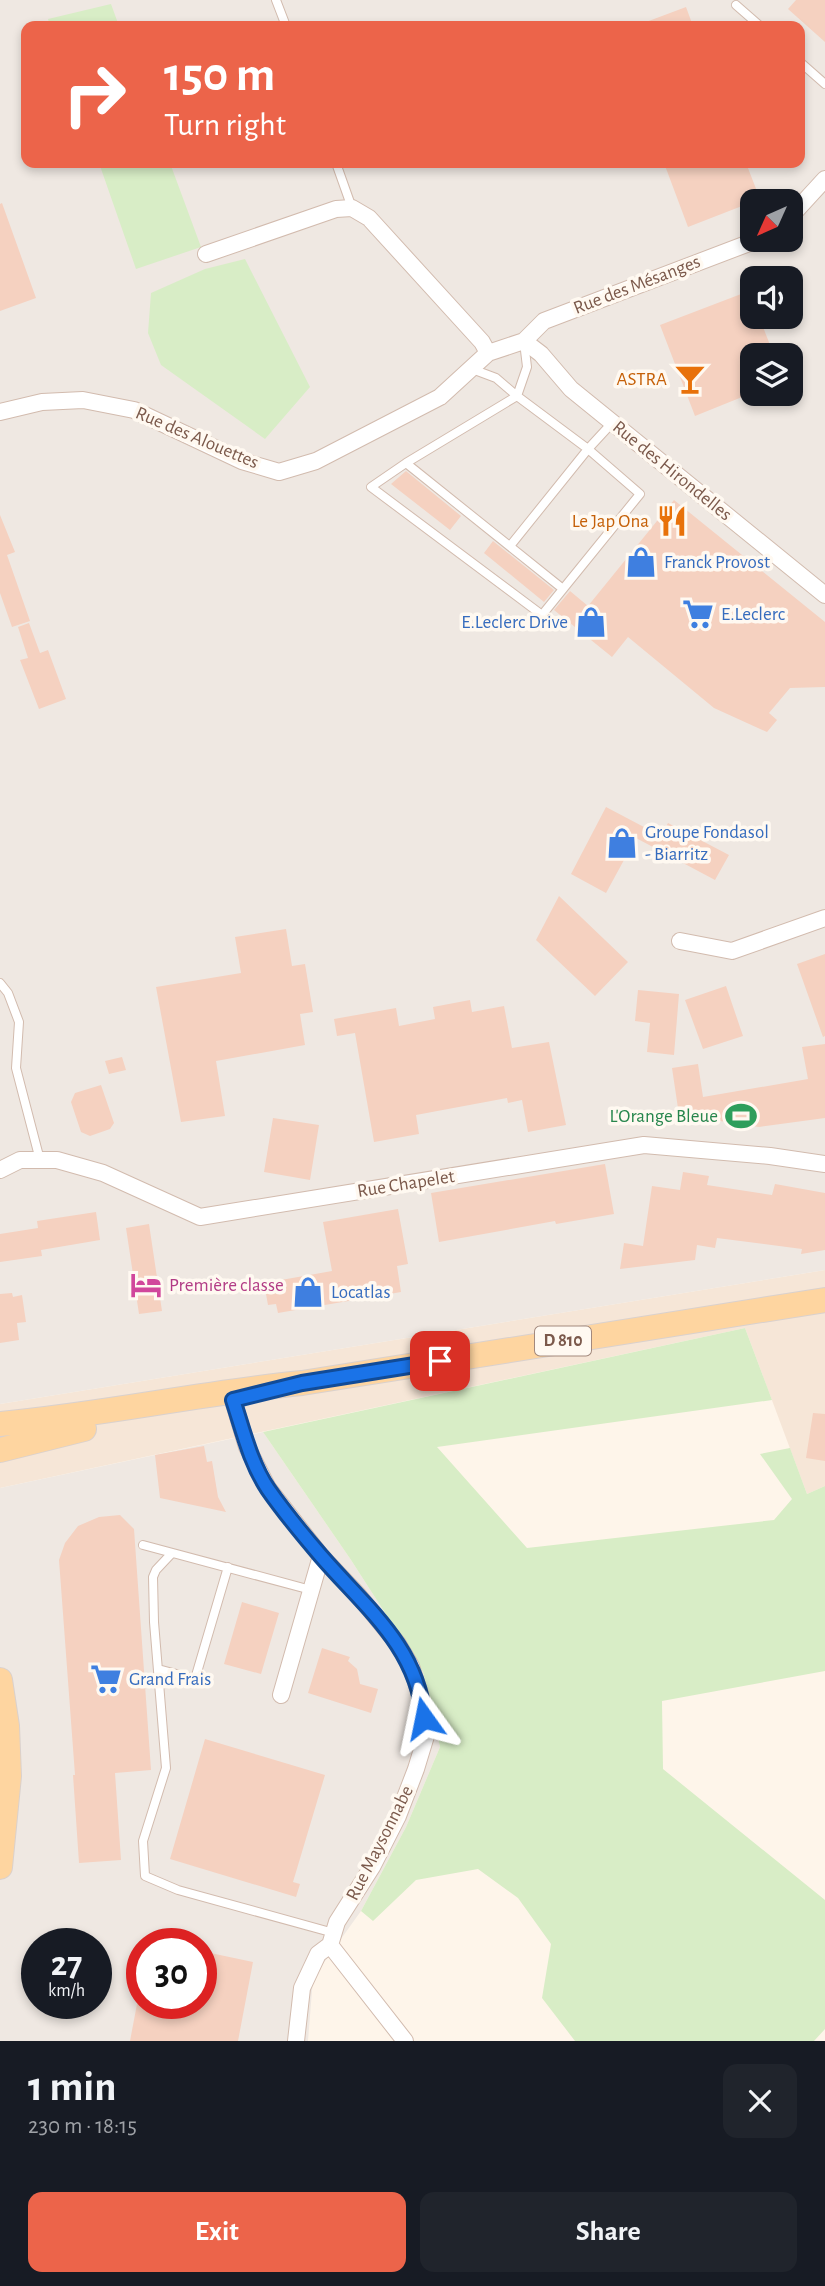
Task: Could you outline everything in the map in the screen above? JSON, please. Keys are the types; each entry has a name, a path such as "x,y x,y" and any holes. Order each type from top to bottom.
{"main road":[{"name":"D 810","path":"0,1424 53,1419 230,1390 302,1383 825,1300"},
{"name":"D 810","path":"0,1450 166,1411 233,1400 302,1383"},
{"path":"0,1680 7,1726 9,1776 0,1867"}],"street":[{"path":"803,203 825,180"},
{"path":"206,254 336,209 352,208 369,218 482,342 488,353"},
{"name":"Rue des Mésanges","path":"524,341 544,321 740,246"},
{"name":"Rue des Alouettes","path":"0,412 42,402 83,400 134,410 242,461 279,472 316,461 440,397 488,353 524,341"},
{"name":"Rue des Hirondelles","path":"524,341 541,354 570,389 825,595"},
{"path":"680,940 732,951 825,918"},
{"name":"Rue Chapelet","path":"0,1170 20,1160 57,1160 103,1173 200,1217 644,1146 770,1156 825,1164"},
{"name":"Rue Maysonnabe","path":"233,1400 256,1467 268,1488 321,1556 358,1595 398,1644 411,1666 422,1701 426,1736 398,1816 372,1867 337,1922 332,1939 318,1954 302,1988 296,2041"},
{"path":"281,1695 321,1556"},
{"path":"332,1939 405,2041"}],"lane":[{"path":"276,0 284,21"},
{"path":"736,5 754,21"},
{"path":"805,67 825,85"},
{"path":"338,168 352,208"},
{"path":"472,369 496,378 517,396 587,449 640,494 542,615 371,487 517,396 527,367 524,341"},
{"path":"510,546 587,449 612,423"},
{"path":"406,463 563,589"},
{"path":"0,983 8,993 19,1022 16,1068 40,1160"},
{"path":"143,1545 311,1590"},
{"path":"172,1553 153,1577 153,1622 166,1768 143,1841 145,1876 178,1890 332,1939"},
{"path":"158,1668 195,1679 228,1567"}],"shaded area":[{"path":"0,0 825,0 825,1270 0,1404"},
{"path":"825,1270 825,1486 807,1494 745,1328 0,1488 0,1404"},
{"path":"263,1432 351,1560 423,1672 440,1747 406,1827 361,1911 313,1978 308,2041 0,2041 0,1488"}],"green space":[{"path":"111,4 117,21 49,21"},
{"path":"101,168 172,168 201,247 136,269"},
{"path":"245,259 310,387 265,439 161,365 148,333 151,293 205,269"},
{"path":"745,1328 772,1400 437,1447 527,1548 774,1520 792,1499 760,1454 790,1448 807,1494 825,1486 825,1671 662,1701 663,1769 825,1900 825,2029 814,2041 575,2041 542,1998 551,1944 518,1898 478,1869 416,1880 373,1921 361,1911 406,1827 440,1747 423,1672 351,1560 263,1432"}],"building":[{"path":"796,0 825,0 825,42 805,24 805,21 788,9"},
{"path":"686,7 691,21 649,21"},
{"path":"666,168 748,168 756,189 740,189 740,207 688,227"},
{"path":"2,203 36,298 0,311 0,204"},
{"path":"740,294 740,329 764,329 769,343 740,343 740,398 695,416 660,325"},
{"path":"406,471 461,516 450,530 391,484"},
{"name":"E.Leclerc","path":"674,500 825,622 825,687 790,688 769,713 777,720 767,732 714,708 628,637 612,657 554,610 570,591 588,606"},
{"path":"0,515 15,552 7,555 30,621 12,627 0,593"},
{"path":"493,541 554,590 544,602 484,553"},
{"path":"29,623 40,653 48,650 66,699 39,709 20,660 28,658 18,627"},
{"path":"606,807 661,836 668,823 729,855 715,880 636,838 606,893 571,874"},
{"path":"559,896 628,962 595,996 536,940"},
{"path":"286,929 292,966 305,964 313,1012 300,1014 305,1045 216,1061 225,1116 181,1122 156,987 241,973 235,937"},
{"path":"825,954 825,1036 823,1037 797,964"},
{"path":"726,986 743,1036 703,1049 685,1000"},
{"path":"638,990 679,994 674,1055 647,1052 650,1023 635,1021"},
{"path":"470,1000 472,1012 504,1006 512,1048 549,1042 566,1125 528,1132 522,1100 508,1103 507,1098 416,1115 419,1134 374,1142 355,1033 337,1036 334,1019 396,1008 399,1026 435,1019 433,1007"},
{"path":"825,1044 825,1118 759,1127 720,1121 718,1110 679,1115 672,1068 698,1064 703,1097 808,1079 802,1047"},
{"path":"122,1057 126,1070 109,1074 105,1061"},
{"path":"101,1085 114,1123 110,1129 90,1136 81,1132 71,1102 75,1093"},
{"path":"273,1118 319,1125 310,1180 264,1172"},
{"path":"605,1164 614,1214 556,1224 555,1221 439,1242 431,1193"},
{"path":"683,1172 709,1176 707,1185 772,1195 775,1184 825,1193 825,1250 801,1254 802,1249 717,1238 715,1248 697,1245 695,1260 620,1269 624,1243 643,1246 652,1186 680,1190"},
{"path":"398,1209 408,1264 397,1266 401,1292 278,1313 276,1304 268,1305 264,1283 332,1271 323,1222"},
{"path":"96,1212 100,1240 41,1250 42,1256 0,1262 0,1234 38,1228 37,1221"},
{"path":"149,1224 162,1311 139,1314 126,1228"},
{"path":"12,1293 13,1297 22,1295 26,1322 17,1323 19,1340 0,1343 0,1294"},
{"path":"813,1413 825,1414 825,1461 806,1458"},
{"path":"204,1446 207,1462 212,1461 218,1497 226,1512 160,1498 155,1455"},
{"name":"Grand Frais","path":"120,1515 134,1529 151,1770 115,1773 121,1860 79,1863 59,1560 65,1543 78,1526 99,1517"},
{"path":"242,1602 279,1613 261,1674 224,1664"},
{"path":"322,1648 350,1657 348,1661 357,1669 360,1684 378,1689 371,1713 308,1693"},
{"path":"205,1739 325,1775 293,1882 300,1884 296,1897 170,1859"},
{"path":"217,1954 253,1962 238,2041 130,2041 134,2019 217,2019"}],"place":[{"name":"ASTRA","path":"690,379"},
{"name":"Le Jap Ona","path":"672,521"},
{"name":"Franck Provost","path":"641,562"},
{"name":"E.Leclerc","path":"698,614"},
{"name":"E.Leclerc Drive","path":"591,622"},
{"name":"Groupe Fondasol - Biarritz","path":"622,843"},
{"name":"L'Orange Bleue","path":"741,1116"},
{"name":"Première classe","path":"146,1285"},
{"name":"Locatlas","path":"308,1292"},
{"name":"Grand Frais","path":"106,1679"}],"route":[{"path":"424,1718 422,1701 411,1666 398,1644 358,1595 321,1556 268,1488 247,1447 233,1400 302,1383 440,1361"}]}
